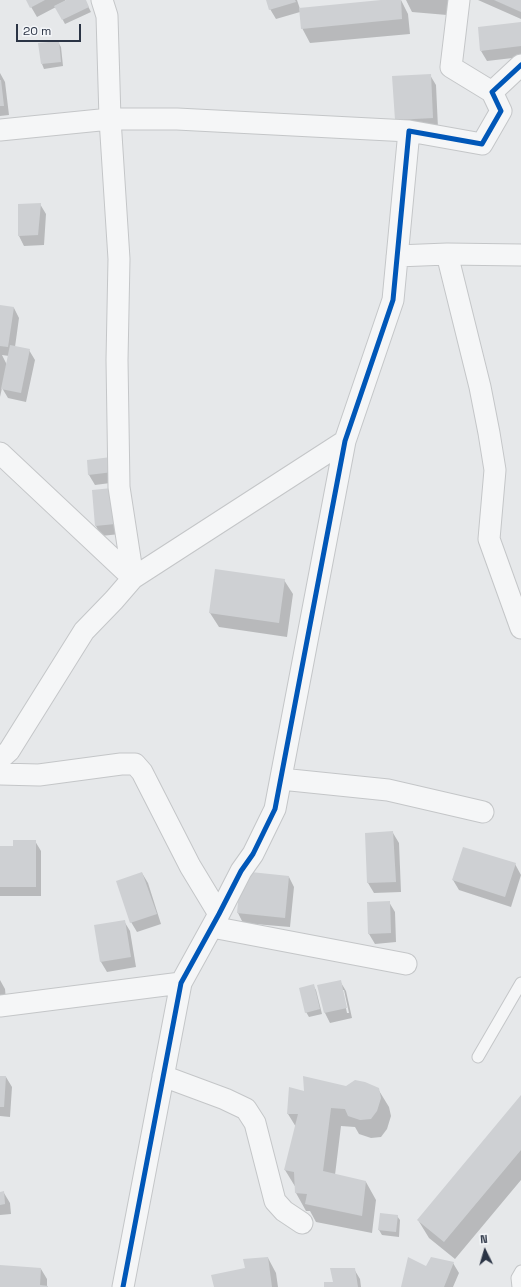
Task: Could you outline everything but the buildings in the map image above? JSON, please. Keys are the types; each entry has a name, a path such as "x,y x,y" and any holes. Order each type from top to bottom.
{"street":[{"path":"102,0 107,16 110,119 119,259 117,360 120,487 133,578"},
{"path":"0,130 110,119 177,119 409,131 482,144 501,111 492,92 451,67 459,0"},
{"path":"492,92 521,65"},
{"path":"122,1287 181,983 241,871 253,854 276,809 345,441 393,300 409,131"},
{"path":"397,256 447,254 521,255"},
{"path":"447,254 480,387 495,470 489,538 521,628"},
{"path":"3,752 84,631 133,578 345,441"},
{"path":"0,453 133,578"},
{"path":"0,774 40,775 121,764 136,764 142,772 216,920"},
{"path":"281,779 388,790 483,812"},
{"path":"216,920 406,964"},
{"path":"0,1006 181,983"},
{"path":"163,1076 225,1099 246,1110 255,1123 275,1201 284,1211 302,1223"}],"lane":[{"path":"478,1058 521,984"},
{"path":"518,1287 517,1278 521,1271"}],"cycle path":[{"path":"123,1287 181,983 241,871 253,854 275,809 345,441 393,300 409,131 482,144 501,111 492,92 521,65"}]}
